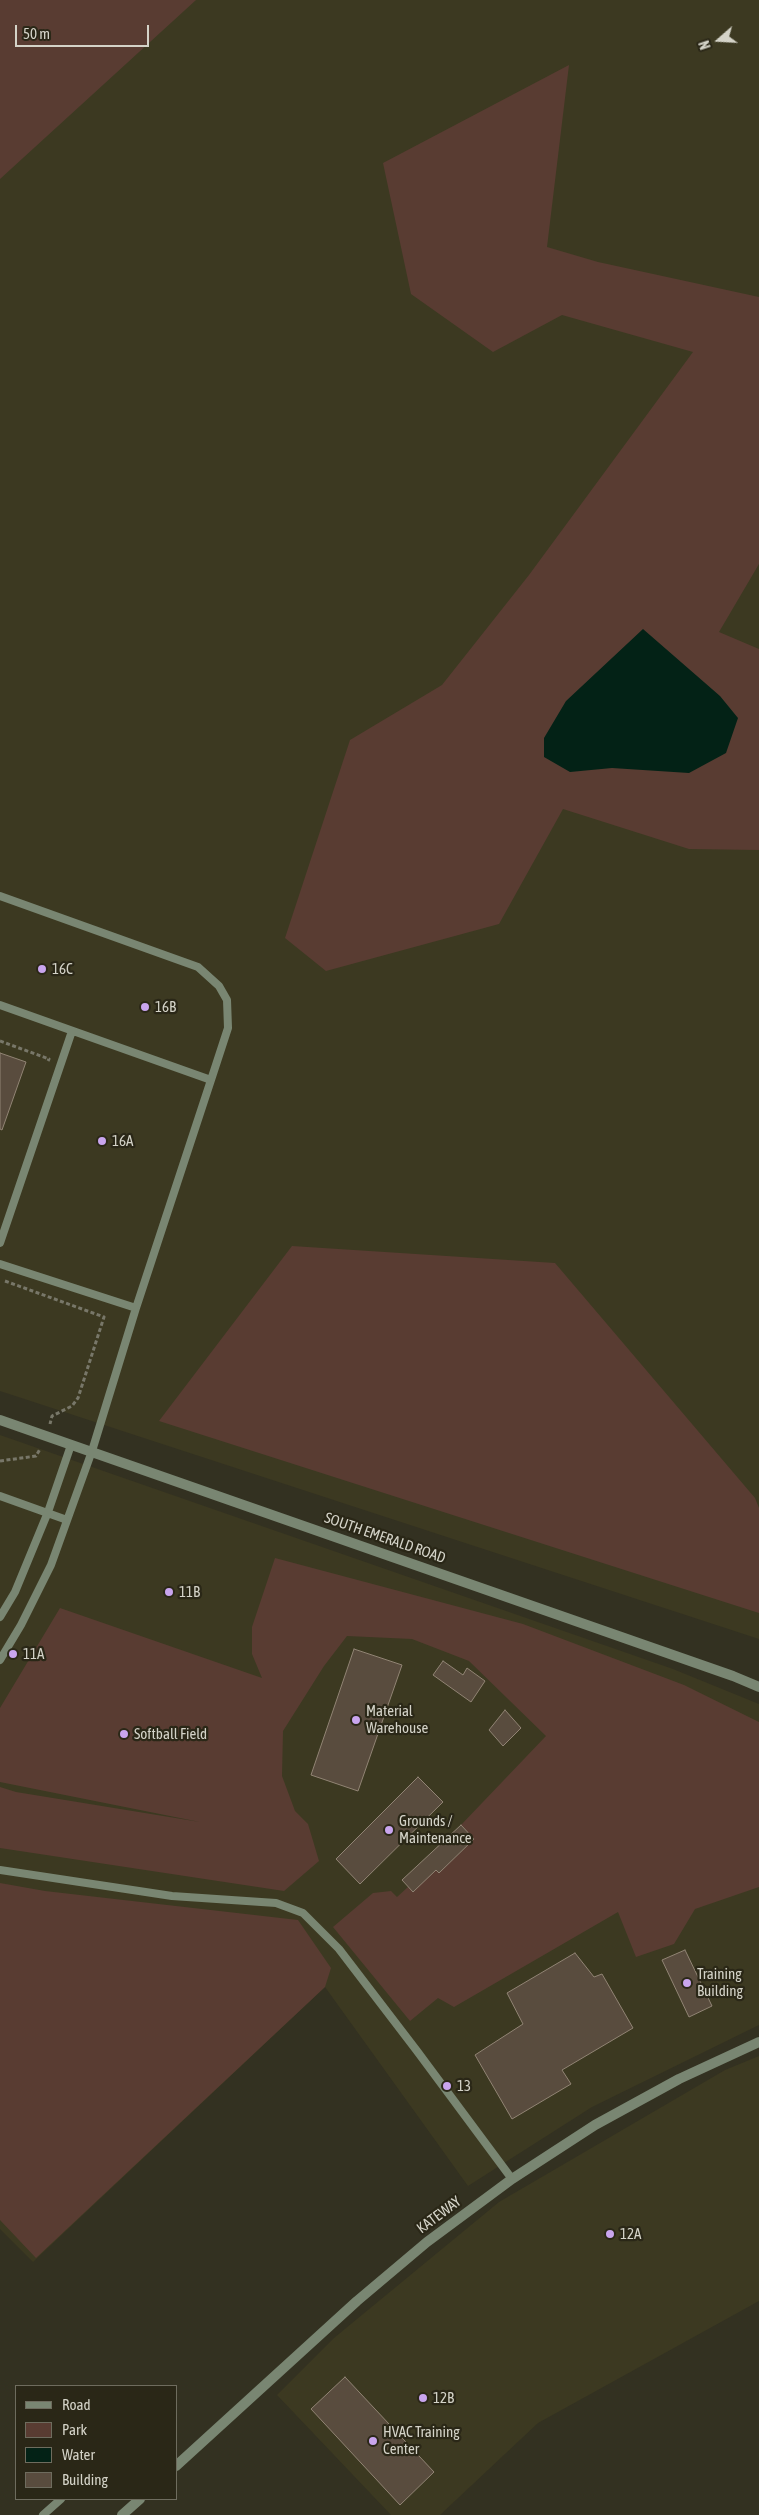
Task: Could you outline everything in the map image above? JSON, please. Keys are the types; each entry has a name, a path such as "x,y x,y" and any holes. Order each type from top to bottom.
{"street":[{"name":"SOUTH EMERALD ROAD","path":"0,1420 733,1676 759,1687"},
{"name":"KATEWAY","path":"178,2464 357,2301 428,2242 512,2180 595,2125 679,2079 759,2042"},
{"path":"122,2515 139,2500"}],"lane":[{"path":"0,896 198,967 219,986 227,1000 228,1028 136,1308 92,1451 51,1565 21,1625 0,1660"},
{"path":"0,1005 211,1080"},
{"path":"0,1243 72,1031"},
{"path":"0,1264 136,1308"},
{"path":"0,1617 15,1592 48,1512 71,1444"},
{"path":"0,1496 67,1520"},
{"path":"0,1870 172,1896 276,1903 303,1913 339,1949 417,2050 512,2180"},
{"path":"43,2515 59,2500"}],"path":[{"path":"0,1041 49,1059 46,1069"},
{"path":"0,1279 104,1317 78,1398 72,1406 52,1416 46,1436 36,1456 0,1461"}],"shaded area":[{"path":"0,0 759,0 759,1639 0,1391"},
{"path":"0,1435 673,1669 759,1704 759,2025 592,2107 468,2186 325,1987 33,2262 0,2229"},
{"path":"759,2056 759,2301 538,2423 440,2515 391,2515 277,2395 334,2338 499,2202 725,2070"}],"green space":[{"path":"0,0 196,0 0,179"},
{"path":"569,65 547,247 598,262 759,297 759,564 719,632 759,649 759,850 689,849 563,809 499,924 326,971 285,938 350,740 442,685 529,575 693,352 562,315 493,352 411,294 383,163"},
{"path":"292,1246 555,1263 755,1498 759,1508 759,1613 159,1421"},
{"path":"275,1558 523,1624 684,1685 759,1722 759,1887 695,1909 674,1944 636,1957 618,1912 454,2007 438,1998 410,2021 333,1927 373,1893 391,1891 397,1897 408,1887 436,1870 439,1873 474,1839 461,1825 546,1736 469,1661 412,1639 347,1636 324,1666 283,1731 282,1776 295,1811 308,1824 319,1861 284,1891 0,1848 0,1787 16,1792 200,1822 0,1782 0,1708 60,1608 262,1678 252,1654 252,1627"},
{"path":"0,1883 45,1891 298,1920 331,1968 325,1987 36,2258 0,2220"}],"water":[{"path":"643,629 720,696 738,718 726,753 689,773 612,768 570,772 544,757 544,738 566,701"}],"building":[{"path":"0,1053 26,1062 2,1130 0,1129"},
{"name":"Material Warehouse","path":"354,1649 402,1665 358,1791 311,1775"},
{"path":"443,1661 463,1675 467,1668 485,1681 471,1702 433,1675"},
{"path":"505,1710 521,1728 503,1746 489,1730"},
{"name":"Grounds / Maintenance","path":"418,1777 443,1802 360,1884 336,1859"},
{"path":"461,1825 474,1839 439,1873 436,1870 413,1892 402,1880"},
{"name":"Training Building","path":"685,1950 712,2006 689,2017 662,1960"},
{"path":"575,1953 594,1977 602,1974 633,2028 562,2070 571,2084 512,2119 475,2055 523,2024 507,1993"},
{"name":"HVAC Training Center","path":"345,2377 434,2472 400,2505 311,2409"}],"place":[{"name":"16C","path":"42,969"},
{"name":"16B","path":"145,1007"},
{"name":"16A","path":"102,1141"},
{"name":"11B","path":"169,1592"},
{"name":"11A","path":"13,1654"},
{"name":"Material Warehouse","path":"356,1720"},
{"name":"Softball Field","path":"124,1734"},
{"name":"Grounds / Maintenance","path":"389,1830"},
{"name":"Training Building","path":"687,1983"},
{"name":"13","path":"447,2086"},
{"name":"12A","path":"610,2234"},
{"name":"12B","path":"423,2398"},
{"name":"HVAC Training Center","path":"373,2441"}]}
